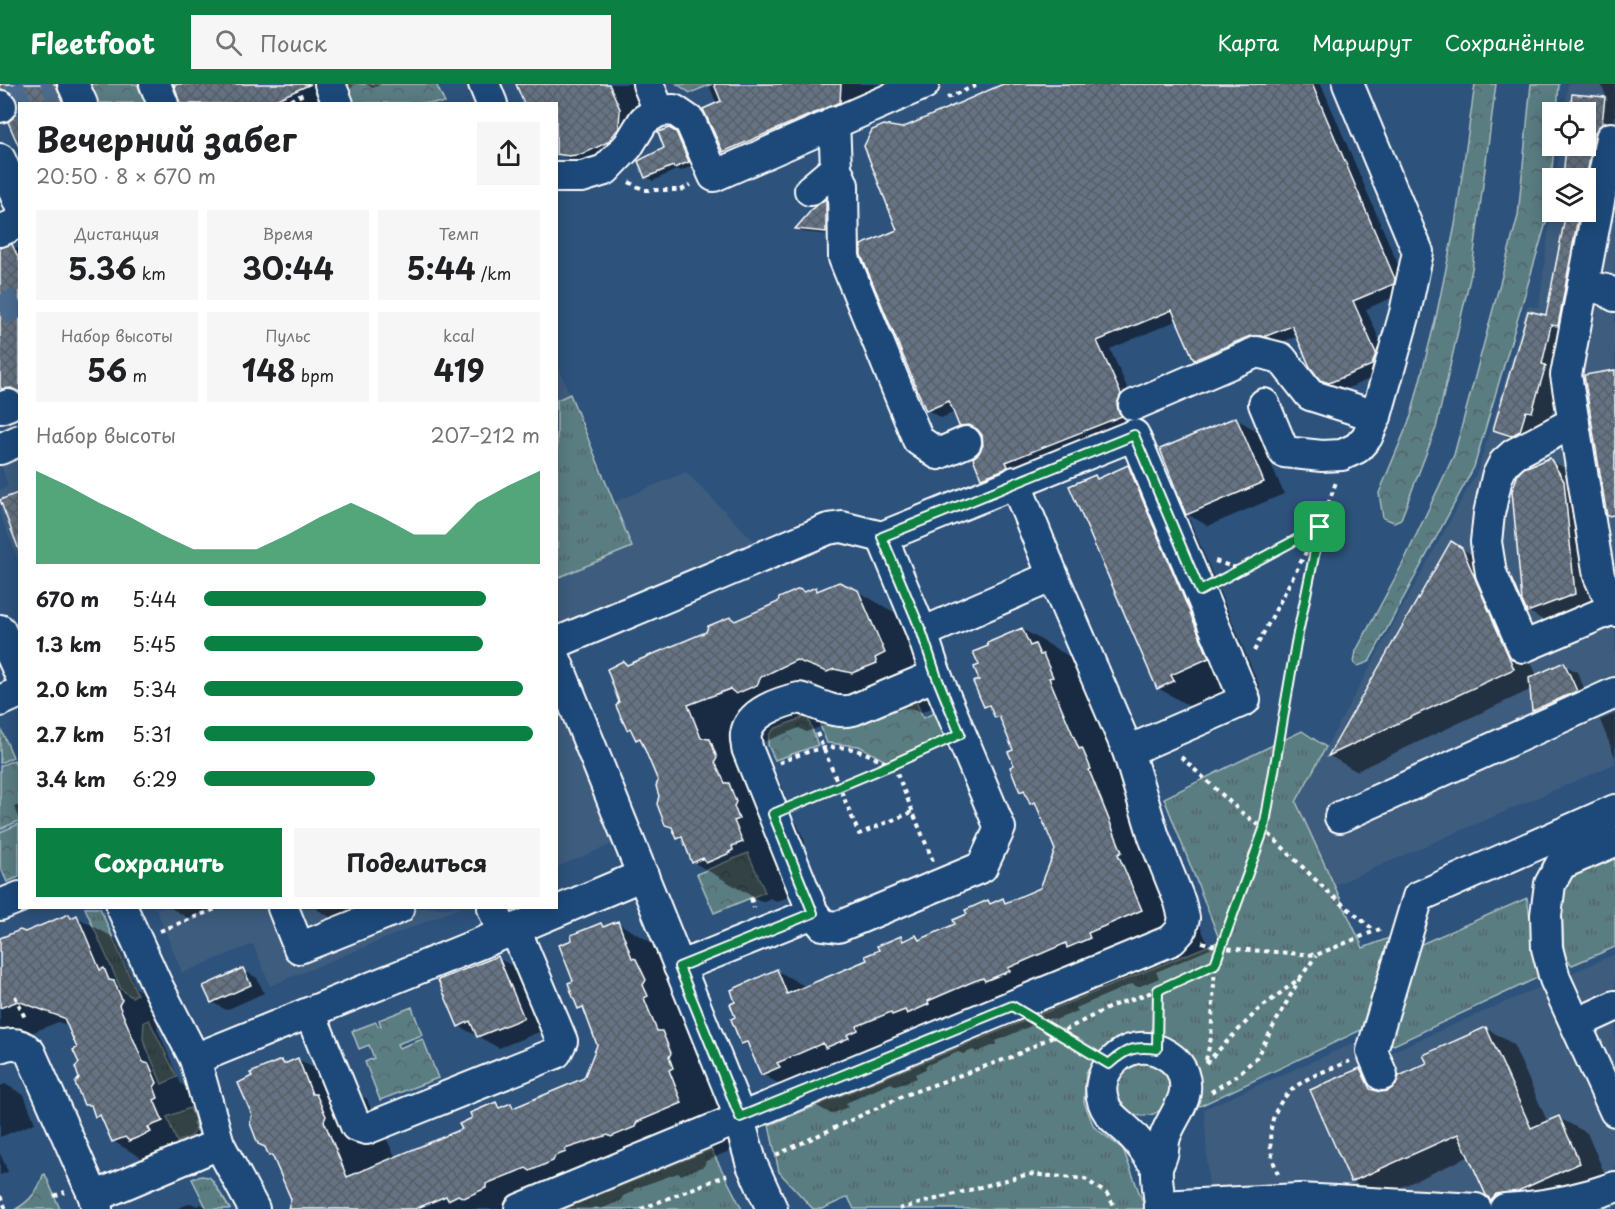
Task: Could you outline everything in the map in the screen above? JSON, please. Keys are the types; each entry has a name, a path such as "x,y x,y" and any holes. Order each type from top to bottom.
{"street":[{"path":"73,84 81,102"},
{"path":"155,84 162,102"},
{"path":"330,84 337,102"},
{"path":"484,84 491,102"},
{"path":"1264,404 1284,452 1342,456 1357,448 1367,437 1376,416 1405,313 1418,252 1348,84"},
{"path":"558,177 582,177 605,170 628,146 644,120 653,97 690,121 714,176 906,88"},
{"path":"834,122 836,168 843,185 844,258 918,440 938,454 966,442"},
{"path":"1574,422 1514,454 1504,463 1497,477 1486,542 1491,573 1523,646 1614,609 1599,576 1574,422 1566,375 1611,138"},
{"path":"0,159 18,200"},
{"path":"810,190 836,168"},
{"path":"0,231 18,223"},
{"path":"1583,285 1606,290 1615,296"},
{"path":"1134,405 1257,352 1281,358 1310,395 1376,416"},
{"path":"558,641 828,529 848,528 882,537 1134,435 1245,700 1128,751"},
{"path":"0,449 18,441"},
{"path":"520,1209 1172,940 1181,930 1184,918 1180,902 1154,837 1128,751 1053,576 1016,482"},
{"path":"882,537 922,633 936,675 1000,828 982,867 838,927 823,925 813,913 747,748 746,733 751,721 762,713 789,701 803,699 832,711 853,710 936,675"},
{"path":"922,633 1053,576"},
{"path":"0,630 18,670"},
{"path":"558,665 740,1117 752,1165 772,1209"},
{"path":"0,701 18,693"},
{"path":"1340,817 1615,693"},
{"path":"1377,1063 1418,897 1615,810"},
{"path":"1615,841 1561,864 1550,884 1546,915 1547,948 1555,980 1615,1111"},
{"path":"558,905 643,875"},
{"path":"0,905 18,898"},
{"path":"122,909 157,985 195,1059 219,1144 254,1209"},
{"path":"283,909 299,948 396,909"},
{"path":"195,1059 310,1013 504,924 547,909"},
{"path":"679,967 813,913"},
{"path":"310,1013 356,1126 366,1130 556,1053 562,1041 504,924"},
{"path":"1576,1024 1615,1006"},
{"path":"0,1047 15,1043 23,1045 30,1052 95,1203 219,1144"},
{"path":"1157,1167 1133,1136 1109,1113 1102,1098 1102,1080 1109,1064 1123,1052 1140,1047 1157,1049 1172,1058 1183,1073 1183,1099 1165,1138 1163,1154 1157,1167 1160,1207 1300,1199 1476,1209"},
{"path":"1505,1209 1535,1208 1584,1198 1615,1187"}],"path":[{"path":"605,170 644,190 681,190 714,176"},
{"path":"1205,1064 1211,1038 1215,964 1264,829 1296,643 1320,527 1339,473 1342,456"},
{"path":"1200,591 1320,527"},
{"path":"1238,682 1320,527"},
{"path":"803,699 859,834 912,812"},
{"path":"773,814 960,734"},
{"path":"1160,737 1240,812 1264,829 1328,892 1375,931"},
{"path":"757,772 823,747 850,747 883,763 893,764"},
{"path":"893,764 942,884"},
{"path":"137,941 216,909"},
{"path":"1181,930 1203,943 1222,948 1316,955 1300,978 1256,1058 1219,1087 1183,1099"},
{"path":"641,1209 752,1165 828,1132 904,1095 1014,1056 1112,1006 1158,990 1215,964"},
{"path":"1183,1099 1205,1064 1257,1011 1300,978"},
{"path":"1157,1049 1158,990"},
{"path":"15,996 27,1022"},
{"path":"1012,1006 1109,1064"},
{"path":"1300,1199 1280,1177 1272,1160 1269,1142 1271,1121 1280,1104 1293,1089 1308,1079 1377,1063"},
{"path":"899,1209 1029,1174 1085,1179 1107,1194 1116,1209"},
{"path":"0,1196 6,1209"}],"shaded area":[{"path":"1568,84 1615,84 1615,764 1333,886 1296,802 1478,470 1527,306 1539,307 1550,222 1596,222 1596,168 1557,168 1559,156 1596,156 1596,102 1565,102"},
{"path":"558,366 614,502 686,472 758,545 558,628"},
{"path":"18,452 18,560 0,514 0,490 8,486 0,461"},
{"path":"558,705 615,843 558,867"},
{"path":"156,909 457,909 270,986 253,944 182,973"},
{"path":"1615,954 1615,1209 1210,1209 1204,1109 1361,1040 1389,1053"}],"green space":[{"path":"83,84 137,84 145,102 91,102"},
{"path":"352,84 436,84 445,102 354,102 346,86"},
{"path":"677,84 712,84 690,93"},
{"path":"1475,84 1496,84 1472,269 1436,428 1401,519 1394,522 1383,518 1379,493 1411,416 1436,317 1455,225"},
{"path":"1531,84 1559,84 1558,102 1542,102 1542,156 1553,156 1552,168 1542,168 1542,222 1546,222 1474,467 1369,662 1358,666 1354,663 1356,651 1403,563 1454,455 1518,216"},
{"path":"570,394 632,547 558,578 558,400"},
{"path":"915,699 923,718 939,711 950,735 887,762 859,746 827,743 817,717 834,726 853,726"},
{"path":"807,716 818,745 775,760 768,745 769,735 774,729"},
{"path":"0,727 13,757 0,763"},
{"path":"1302,731 1326,747 1296,802 1363,948 1389,938 1361,1030 1200,1106 1187,1061 1105,1053 1086,1072 1084,1102 1094,1127 1123,1149 1145,1208 1142,1209 854,1209 848,1197 822,1209 813,1209 779,1172 769,1125 1220,941 1164,798"},
{"path":"14,760 18,770 18,821 0,829 0,766"},
{"path":"18,824 18,877 7,882 0,866 0,832"},
{"path":"748,853 765,892 714,913 697,874"},
{"path":"1615,854 1615,947 1572,965 1564,957 1561,887 1573,870"},
{"path":"1527,898 1539,977 1394,1045 1385,1040 1412,948"},
{"path":"85,909 100,909 137,994 132,997 121,989"},
{"path":"412,1007 422,1035 397,1044 399,1048 423,1039 438,1078 380,1100 365,1062 374,1058 369,1045 359,1049 352,1031 376,1022 378,1026 381,1026 379,1020"},
{"path":"149,1020 177,1077 162,1084 143,1039 144,1022"},
{"path":"1138,1062 1148,1062 1158,1066 1166,1074 1170,1089 1166,1104 1158,1112 1148,1116 1138,1116 1128,1112 1120,1104 1116,1094 1116,1084 1120,1074 1128,1066"},
{"path":"190,1108 196,1123 196,1130 190,1137 177,1142 167,1117"},
{"path":"711,1149 742,1209 564,1209"},
{"path":"45,1174 60,1209 16,1209 33,1195"},
{"path":"201,1176 212,1180 230,1209 207,1209 192,1179"}],"building":[{"path":"0,84 56,84 62,102 18,102 18,144 8,122 17,111 17,101 13,93 0,89"},
{"path":"174,84 311,84 270,102 179,102"},
{"path":"516,84 609,84 620,109 619,128 608,142 583,154 569,156 558,154 558,102 523,102"},
{"path":"714,84 841,84 840,102 723,152 703,109 721,101"},
{"path":"1003,84 1312,84 1395,279 1394,284 1353,301 1376,353 1372,365 1329,383 1320,380 1310,367 1292,326 1266,336 1250,336 1194,360 1172,310 1097,341 1121,394 1117,404 1122,416 1006,462 1008,466 1005,469 981,478 973,458 983,445 982,435 969,425 959,426 949,401 926,411 861,255 861,245 897,230 864,146 872,130 884,125 902,128"},
{"path":"1572,94 1605,97 1602,124 1596,131 1596,102 1571,102"},
{"path":"669,128 676,132 689,162 645,178 638,161 664,148 658,132"},
{"path":"1565,156 1590,156 1588,168 1564,168"},
{"path":"826,199 826,232 795,229 814,207"},
{"path":"1564,222 1577,222 1558,326 1551,325 1542,364 1546,365 1532,412 1526,411 1520,431 1511,436 1493,430 1528,311 1546,315"},
{"path":"12,244 18,258 18,391 11,388 1,389 0,386 0,248"},
{"path":"1615,370 1615,515 1607,516 1584,375"},
{"path":"1236,417 1264,482 1186,515 1160,449"},
{"path":"1550,458 1564,481 1575,594 1527,612 1522,601 1512,491 1518,474 1524,468"},
{"path":"1128,465 1209,658 1171,675 1174,681 1157,689 1069,486 1095,475 1097,479"},
{"path":"18,493 18,547 0,500"},
{"path":"1451,541 1462,548 1514,669 1328,756"},
{"path":"839,582 858,590 885,653 875,658 877,663 852,673 834,669 827,672 796,660 761,677 757,685 736,694 730,689 688,705 701,738 710,739 717,758 715,762 725,783 729,783 739,819 734,821 743,842 732,846 733,850 730,853 706,863 703,858 692,863 682,837 677,839 672,827 665,825 657,804 658,781 640,738 636,740 630,728 627,730 616,706 619,702 607,669 623,661 627,665 706,632 708,626 730,617 735,621 778,602 779,598 799,589 804,592 816,587 817,591"},
{"path":"1022,628 1030,646 1035,644 1040,655 1043,654 1053,677 1049,678 1079,749 1082,748 1091,769 1089,770 1122,852 1118,854 1142,910 1088,933 1090,938 1067,948 1066,943 1008,968 1010,971 985,981 983,978 972,982 928,1001 929,1004 907,1014 905,1010 892,1015 891,1012 857,1026 858,1030 847,1035 849,1038 825,1048 823,1043 777,1063 780,1067 761,1075 747,1042 741,1044 731,1019 735,1017 730,1004 735,1002 731,990 777,969 787,994 867,960 865,956 879,950 877,946 901,936 903,941 916,935 919,940 955,924 953,920 967,914 965,910 988,900 990,904 1003,898 1005,903 1040,888 1055,850 1035,802 1030,804 1024,790 1020,792 1010,767 1014,765 1008,752 1013,750 999,716 995,718 989,705 984,707 973,682 979,680 974,667 979,665 973,652 988,646 987,643"},
{"path":"1564,662 1577,691 1532,711 1529,678"},
{"path":"69,914 71,918 77,915 100,970 104,968 109,980 114,981 122,1000 119,1005 143,1062 149,1064 157,1083 154,1087 158,1098 154,1100 163,1121 148,1127 151,1132 129,1141 125,1137 112,1142 100,1115 95,1117 91,1105 84,1105 75,1083 79,1078 75,1067 79,1063 73,1050 77,1048 64,1018 18,1001 0,1008 0,938 20,930 25,932"},
{"path":"618,921 632,958 636,959 646,980 643,985 648,996 644,998 657,1031 662,1031 671,1053 669,1057 673,1068 669,1070 682,1103 637,1122 635,1127 611,1137 608,1135 565,1149 566,1152 555,1156 553,1161 530,1171 526,1168 498,1179 486,1184 486,1188 464,1198 458,1195 448,1200 446,1196 415,1209 288,1209 291,1199 272,1155 269,1156 265,1147 258,1144 250,1123 252,1115 238,1083 252,1076 250,1073 281,1060 284,1064 298,1058 312,1094 316,1094 326,1116 324,1121 347,1177 462,1129 459,1124 472,1118 470,1113 496,1102 499,1108 511,1103 513,1108 563,1087 584,1078 597,1045 583,1007 578,1009 573,997 568,983 573,981 559,945 572,940 571,935 601,923 603,927"},
{"path":"498,956 524,1018 477,1037 470,1021 458,1027 438,980"},
{"path":"243,968 251,985 211,1003 203,986"},
{"path":"1486,1027 1531,1128 1559,1116 1580,1163 1518,1191 1496,1194 1491,1200 1486,1195 1458,1134 1351,1182 1310,1090 1360,1068 1370,1089 1380,1092 1388,1091 1396,1085 1399,1076 1427,1063 1423,1055"}],"tunnel":[{"path":"1,106 53,84"},
{"path":"0,311 18,303"}],"route":[{"path":"1134,435 1200,591 1320,527 1296,643 1264,829 1215,964 1158,990 1157,1049 1140,1047 1123,1052 1109,1064 1012,1006 740,1117 679,967 813,913 773,814 960,734 922,633 882,537 1134,435"}]}
